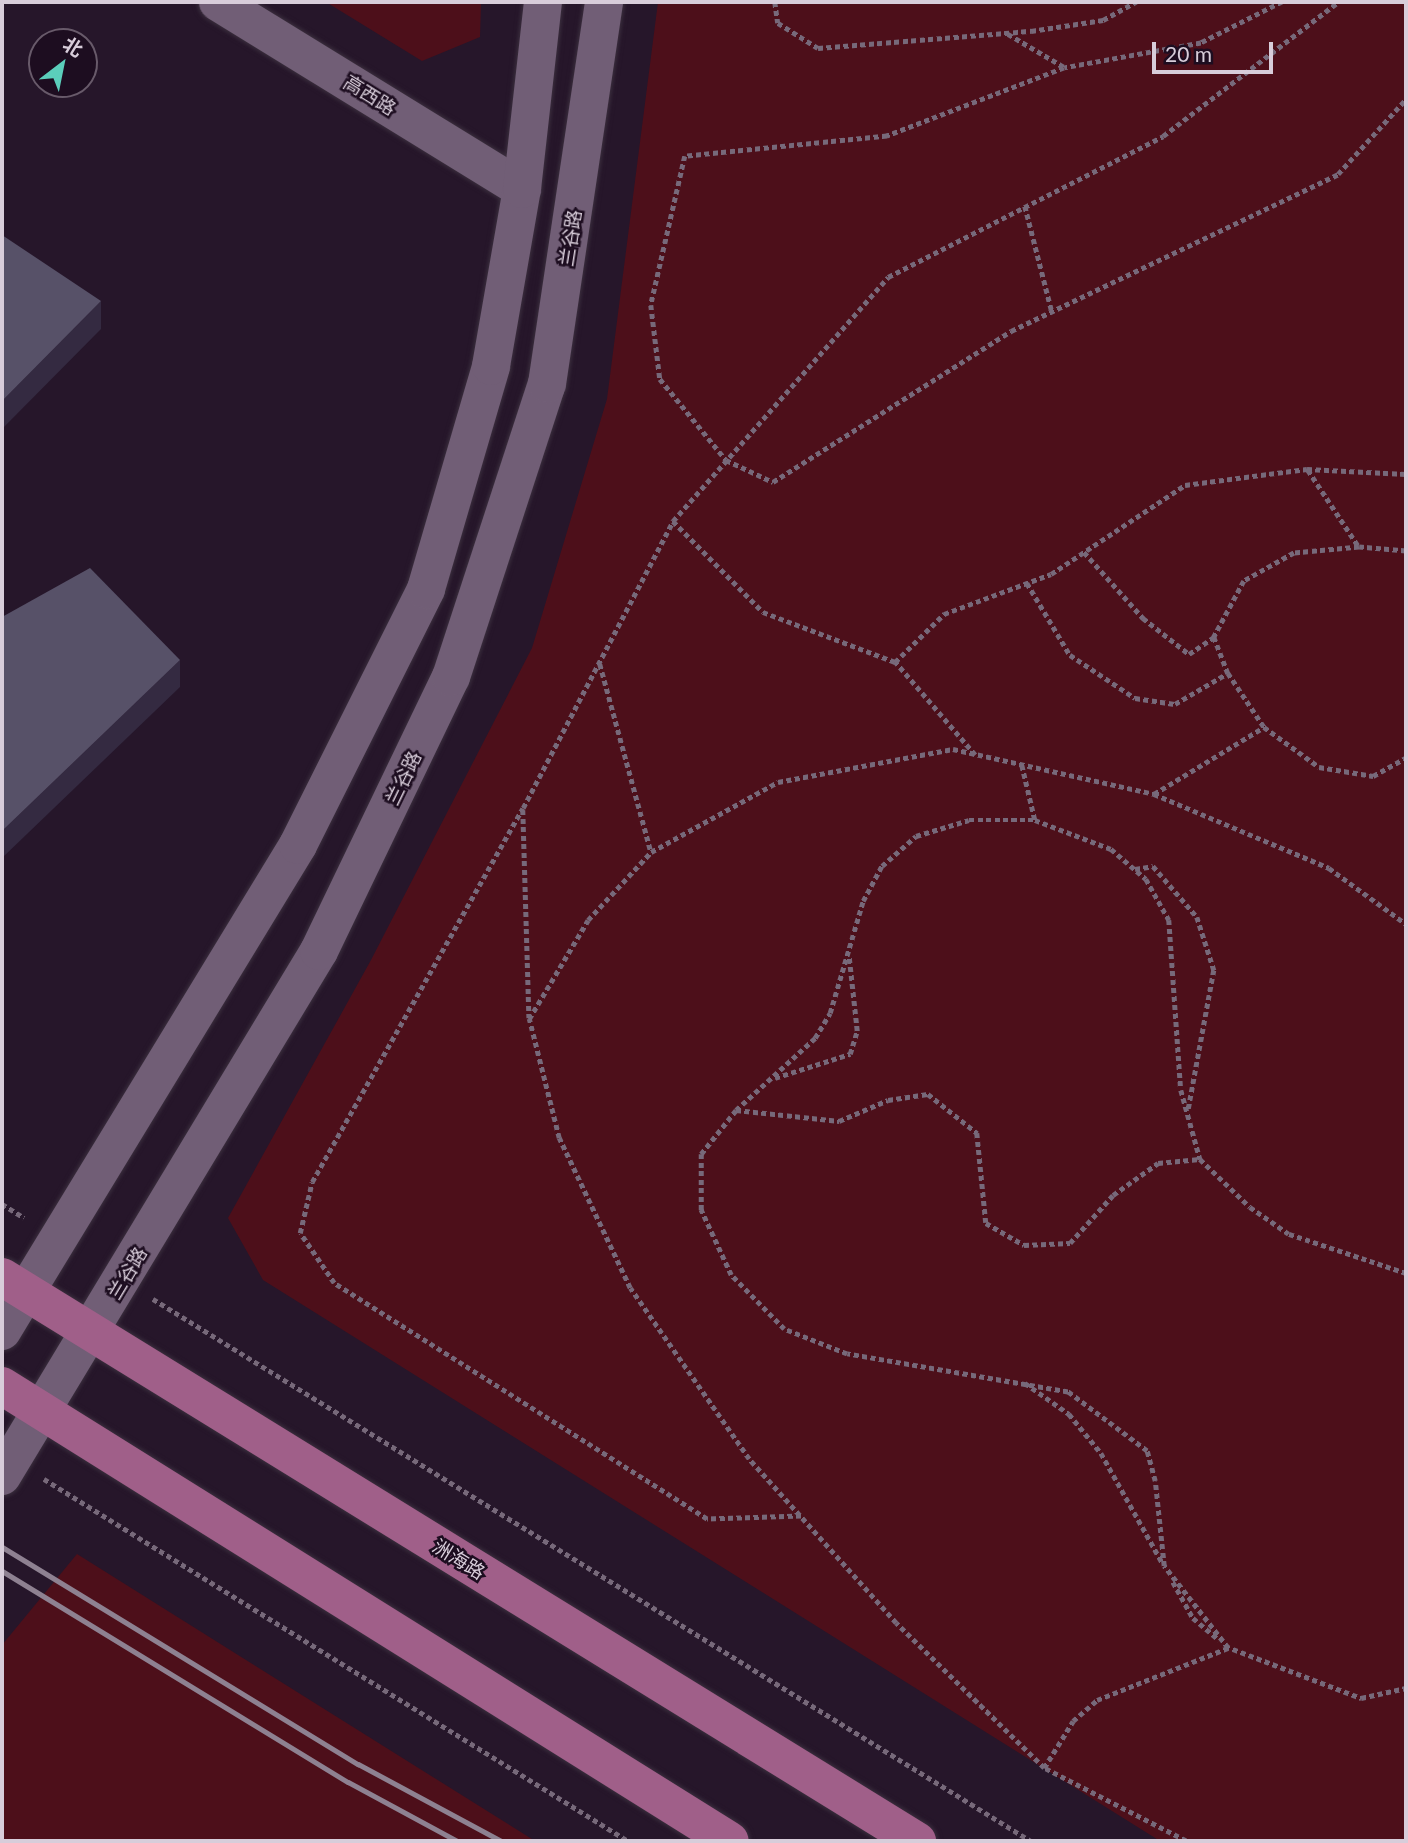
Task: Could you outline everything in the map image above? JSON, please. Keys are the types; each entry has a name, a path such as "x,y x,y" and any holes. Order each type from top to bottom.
{"main road":[{"name":"洲海路","path":"14,1285 917,1841"},
{"path":"2,1386 730,1841"}],"street":[{"name":"高西路","path":"218,2 522,189"},
{"path":"2,1331 14,1285 59,1239 298,845 426,589 491,366 522,189 543,2"},
{"name":"兰谷路","path":"7,1468 92,1332 319,950 452,677 547,384 604,2"}],"path":[{"path":"775,2 778,23 818,48 1006,33 1103,20 1136,2"},
{"path":"1282,2 1201,43 1065,68 887,136 685,156 651,305 660,379 726,460 773,482 1011,331 1338,174 1406,99"},
{"path":"801,1516 707,1519 334,1283 300,1233 313,1182 523,808 673,521 888,276 1163,136 1338,2"},
{"path":"1006,33 1065,68"},
{"path":"1025,206 1052,312"},
{"path":"895,662 944,614 1026,583 1084,552 1185,485 1307,469 1406,474"},
{"path":"1307,469 1359,547"},
{"path":"673,521 763,612 895,662 975,755"},
{"path":"1084,552 1143,618 1189,654 1214,638 1244,581 1294,553 1359,547 1406,551"},
{"path":"1026,583 1070,655 1135,698 1175,704 1228,673"},
{"path":"1214,638 1228,673 1264,727 1319,767 1373,776 1406,758"},
{"path":"600,664 651,852"},
{"path":"1154,794 1264,727"},
{"path":"529,1019 588,920 651,852 778,782 953,749 1154,794 1329,868 1406,924"},
{"path":"1022,765 1035,820"},
{"path":"523,808 529,1019 559,1138 630,1288 749,1458 897,1623 1044,1769 1186,1841"},
{"path":"1164,1566 1155,1481 1147,1451 1068,1392 1022,1381 847,1354 783,1329 731,1275 701,1210 701,1154 736,1110 815,1038 830,1013 863,901 883,866 916,836 969,820 1035,820 1111,849 1146,878 1169,920 1181,1090 1200,1159 1250,1207 1289,1234 1406,1273"},
{"path":"1135,869 1153,866 1197,917 1214,970 1188,1113"},
{"path":"773,1079 850,1054 857,1031 848,953"},
{"path":"736,1110 839,1121 888,1100 928,1094 977,1133 986,1223 1024,1245 1070,1243 1113,1195 1158,1163 1200,1159"},
{"path":"2,1204 59,1239"},
{"path":"123,1280 1031,1841"},
{"path":"1022,1381 1069,1414 1101,1453 1194,1618 1228,1648 1361,1698 1406,1688"},
{"path":"7,1468 628,1841"},
{"path":"1044,1769 1073,1721 1097,1700 1228,1648"}],"shaded area":[{"path":"326,2 481,2 480,37 422,61"},
{"path":"658,2 1406,2 1406,1841 1160,1841 263,1280 228,1218 371,960 532,648 607,399"},
{"path":"77,1554 535,1841 2,1841 2,1645"}],"building":[{"path":"2,235 101,301 2,401"},
{"path":"90,568 180,660 2,831 2,617"}],"railway":[{"path":"2,1547 358,1764 501,1841"},
{"path":"2,1571 348,1782 457,1841"}]}
